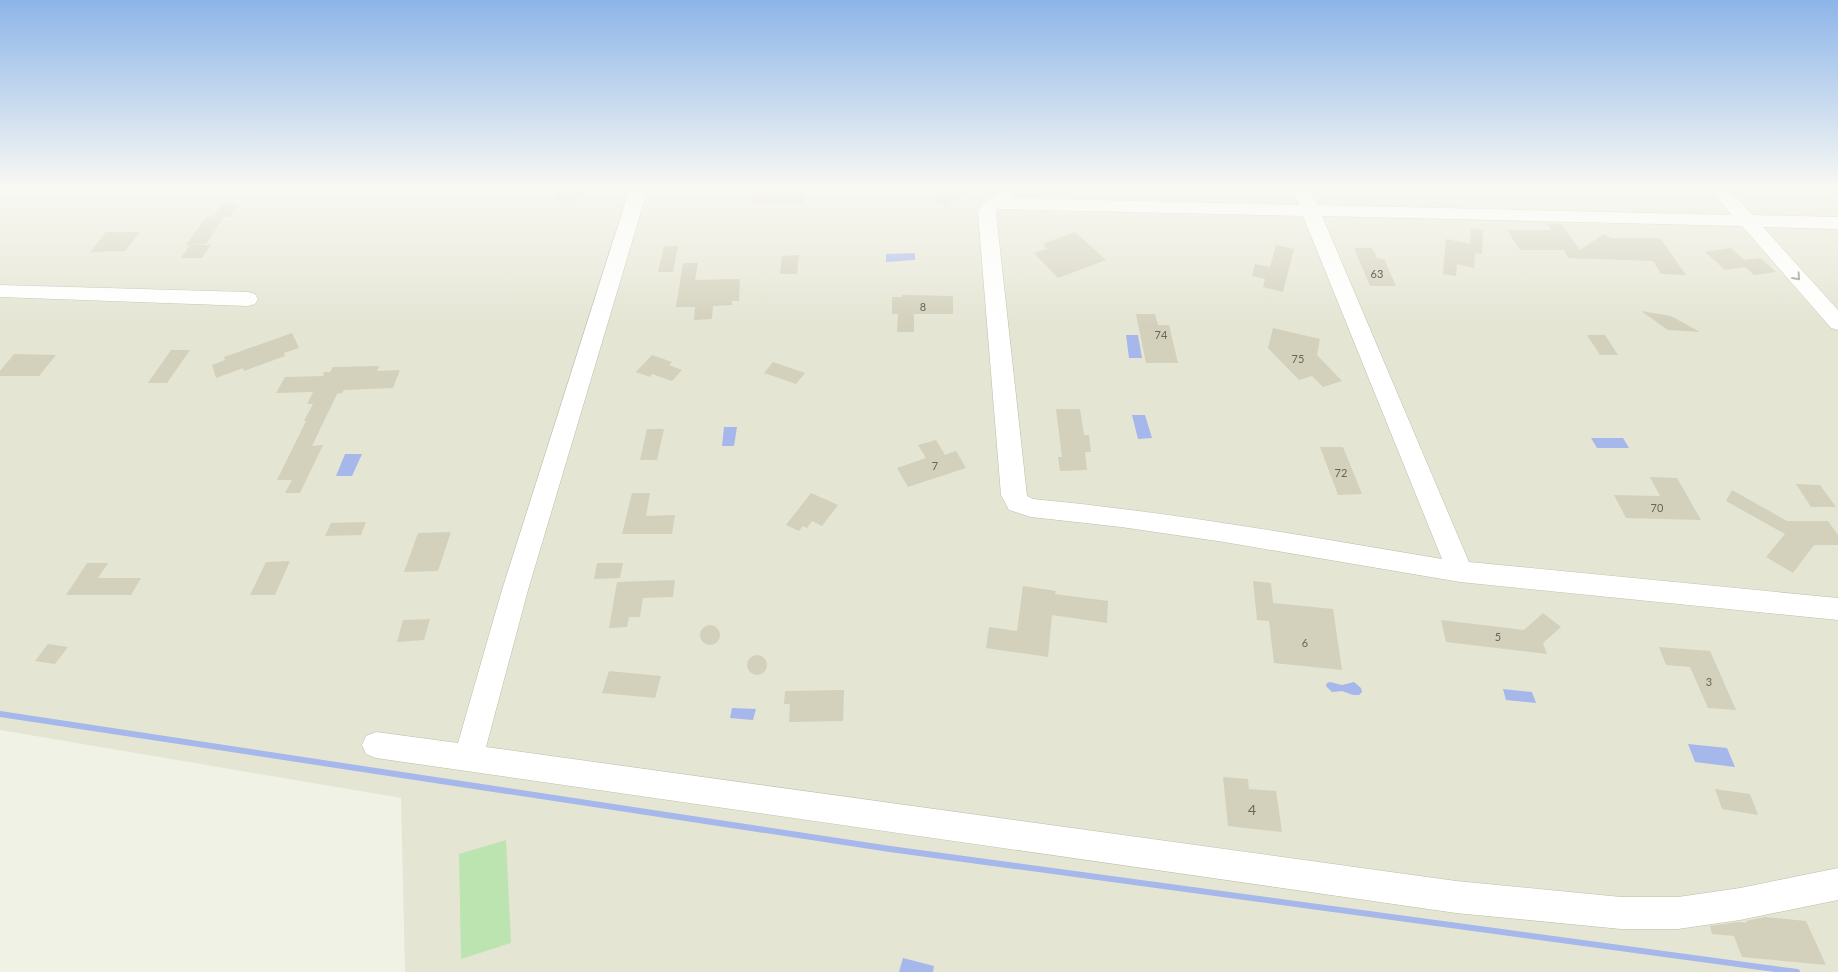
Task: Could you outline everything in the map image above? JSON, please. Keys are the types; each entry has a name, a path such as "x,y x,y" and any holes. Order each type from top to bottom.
{"street":[{"path":"468,758 516,590 625,233"},
{"path":"990,233 1013,495 1018,503 1031,508 1121,517 1224,532 1460,572 1838,609"},
{"path":"1320,233 1460,572"},
{"path":"1766,233 1838,323"},
{"path":"1769,233 1838,302"},
{"path":"0,291 248,299"},
{"path":"376,746 1456,897 1612,912 1678,913 1740,904 1838,884"}],"shaded area":[{"path":"0,233 1838,233 1838,972 405,972 401,798 0,730"}],"green space":[{"path":"506,840 511,943 461,959 459,854"}],"water":[{"path":"915,253 915,260 886,262 886,254"},
{"path":"1126,335 1138,335 1142,358 1129,358"},
{"path":"1132,415 1145,415 1152,438 1138,439"},
{"path":"724,427 737,427 734,446 722,446"},
{"path":"1591,438 1623,438 1629,448 1597,448"},
{"path":"345,454 362,454 352,476 336,476"},
{"path":"1330,682 1342,685 1354,682 1361,688 1362,692 1359,695 1353,695 1342,691 1332,692 1326,686"},
{"path":"1503,689 1532,692 1536,703 1506,700"},
{"path":"732,708 756,709 753,720 730,718"},
{"path":"1688,744 1727,748 1735,767 1695,762"},
{"path":"903,958 934,966 933,972 899,972"}],"building":[{"path":"105,233 139,233 125,251 90,252"},
{"path":"194,233 213,233 206,244 186,245"},
{"path":"1071,233 1077,233 1106,260 1058,278 1034,253 1047,249 1043,244"},
{"path":"1471,233 1483,233 1482,254 1475,253 1474,268 1457,264 1456,276 1443,274 1446,239 1470,244"},
{"path":"1509,233 1568,233 1580,250 1604,234 1611,238 1660,238 1686,275 1661,274 1653,261 1568,258 1564,250 1520,250"},
{"path":"190,245 211,245 202,258 181,258"},
{"path":"1276,245 1294,249 1283,292 1263,287 1265,279 1252,276 1255,264 1270,267"},
{"path":"664,246 678,246 673,272 658,272"},
{"path":"1354,248 1372,248 1377,258 1384,259 1396,286 1370,286"},
{"path":"1731,248 1744,260 1760,258 1776,272 1754,275 1745,267 1725,270 1705,252"},
{"path":"799,255 797,274 780,274 782,256"},
{"path":"683,263 698,263 695,280 740,279 739,301 732,301 732,305 713,306 712,319 694,320 695,307 676,307"},
{"path":"902,295 953,296 953,314 914,314 914,332 897,332 898,314 892,314 892,297 902,297"},
{"path":"1641,311 1671,316 1700,332 1668,330"},
{"path":"1136,314 1155,314 1158,325 1169,325 1178,363 1146,363"},
{"path":"1273,328 1320,339 1317,355 1342,381 1323,387 1312,376 1299,380 1268,348"},
{"path":"292,333 299,348 284,353 285,356 244,371 243,368 216,378 212,365 225,360 224,357"},
{"path":"1587,335 1605,335 1618,355 1600,355"},
{"path":"171,350 190,350 167,383 148,383"},
{"path":"14,354 56,355 39,376 0,376 0,371"},
{"path":"652,355 672,362 669,365 682,370 672,381 652,374 650,377 636,372"},
{"path":"773,362 805,373 796,384 764,373"},
{"path":"379,366 377,371 400,370 393,388 344,390 342,393 337,394 312,446 323,445 300,493 285,493 292,480 277,480 313,404 307,404 313,392 276,393 285,377 323,376 324,372 330,372 333,367"},
{"path":"1056,409 1080,409 1084,435 1089,435 1091,452 1085,452 1087,470 1060,471 1058,457 1062,457"},
{"path":"647,429 664,429 657,460 640,460"},
{"path":"936,440 945,455 956,451 966,468 908,487 897,468 926,458 918,445"},
{"path":"1320,447 1343,447 1362,494 1338,495"},
{"path":"1650,477 1677,478 1701,520 1626,518 1614,495 1660,496"},
{"path":"1796,484 1820,485 1836,507 1811,507"},
{"path":"1732,490 1787,521 1828,521 1838,535 1838,545 1814,545 1793,573 1766,557 1785,534 1726,501"},
{"path":"632,493 650,493 646,516 675,515 672,534 622,534"},
{"path":"811,493 838,505 822,526 812,521 807,528 803,526 799,531 786,525"},
{"path":"366,522 361,535 325,536 331,523"},
{"path":"451,532 438,571 404,572 418,533"},
{"path":"290,561 275,595 250,595 266,562"},
{"path":"87,563 108,563 98,578 141,578 131,595 66,595"},
{"path":"597,563 623,563 620,578 594,579"},
{"path":"675,580 673,597 643,598 640,617 629,617 627,627 609,628 617,582"},
{"path":"1253,581 1271,583 1273,603 1333,609 1342,670 1274,663 1269,621 1257,620"},
{"path":"1023,586 1056,591 1055,594 1108,601 1107,623 1052,615 1048,657 986,648 989,627 1017,631"},
{"path":"1543,613 1561,627 1543,643 1547,654 1446,642 1441,620 1524,630"},
{"path":"430,619 424,640 397,642 403,620"},
{"path":"710,625 717,628 720,635 717,642 710,645 703,642 700,635 703,628"},
{"path":"48,644 68,647 55,664 35,661"},
{"path":"1659,647 1710,651 1736,710 1708,708 1690,667 1666,665"},
{"path":"753,655 761,655 767,661 767,669 761,675 753,675 747,669 747,661"},
{"path":"609,671 661,676 655,698 602,693"},
{"path":"844,690 843,721 789,722 790,704 784,704 785,691"},
{"path":"1223,777 1248,779 1249,789 1276,791 1282,832 1228,826"},
{"path":"1715,789 1750,794 1758,815 1722,809"},
{"path":"1765,917 1806,921 1826,965 1742,957 1734,936 1712,934 1710,926 1738,922 1747,923 1746,921"}],"waterway":[{"path":"0,714 890,849 1797,972"}]}
